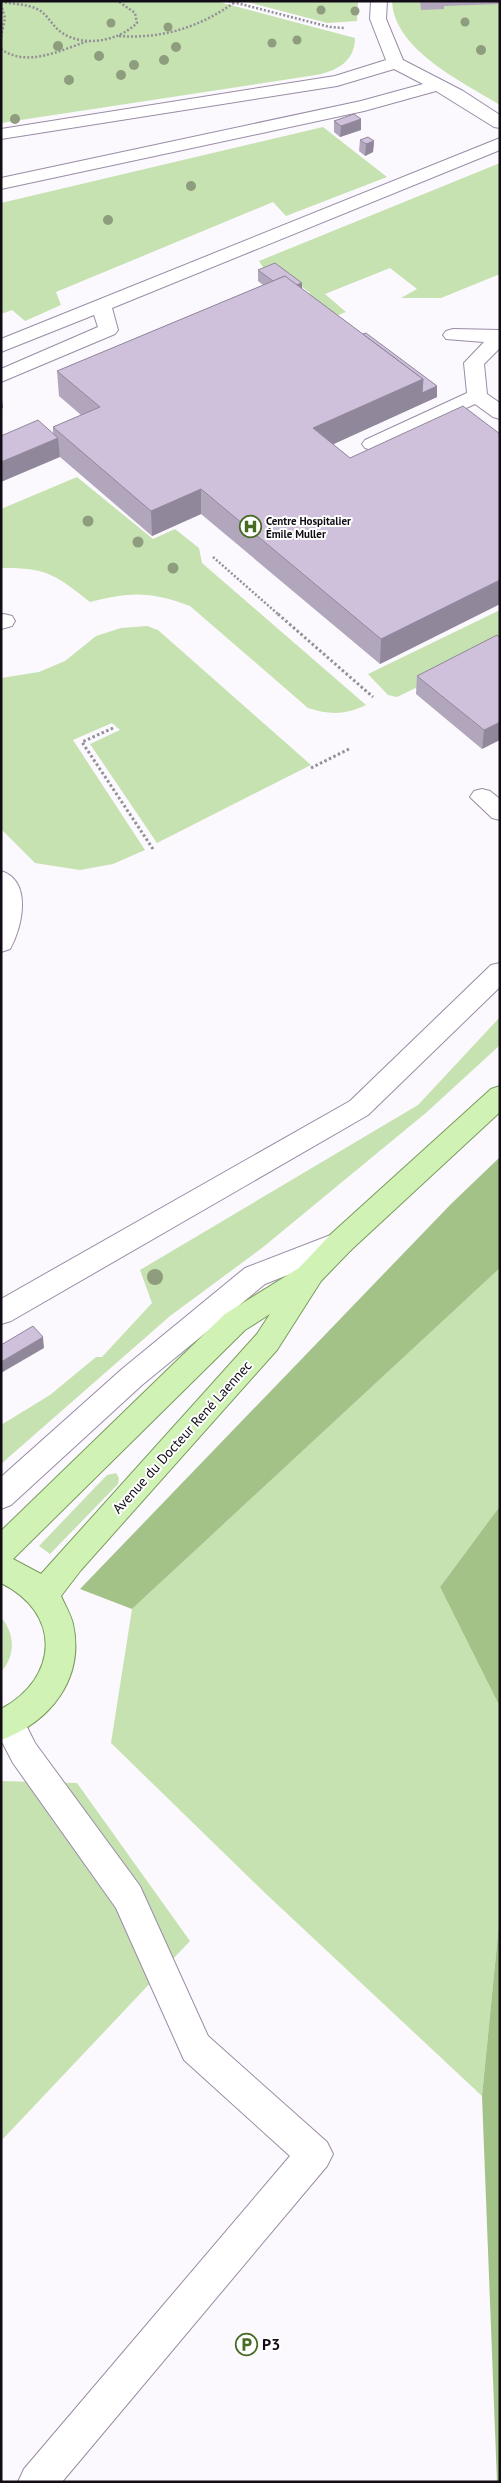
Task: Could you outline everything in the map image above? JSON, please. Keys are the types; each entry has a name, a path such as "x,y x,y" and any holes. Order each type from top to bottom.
{"main road":[{"name":"Avenue du Docteur René Laennec","path":"44,1594 76,1554 267,1342 311,1273 341,1242 500,1096"},
{"name":"Avenue du Docteur René Laennec","path":"1,1551 235,1322 311,1273"},
{"path":"1,1568 19,1574 44,1594 56,1615 62,1638 59,1663 49,1686 32,1708 5,1725"}],"lane":[{"path":"379,1 378,19 396,63 439,85 500,123"},
{"path":"1,134 337,81 396,63"},
{"path":"1,184 364,106 439,85"},
{"path":"1,346 500,142"},
{"path":"1,376 108,330 102,306"},
{"path":"453,335 499,337"},
{"path":"476,396 474,363 499,337"},
{"path":"476,396 500,413"},
{"path":"372,444 476,396"},
{"path":"482,797 500,812"},
{"path":"1,880 10,895 10,905 1,943"},
{"path":"1,1313 359,1108 500,972"},
{"path":"1,1496 132,1377 255,1276 341,1242"},
{"path":"5,1725 128,1897 196,2048 315,2154 37,2482"}],"path":[{"path":"118,1 135,13 137,22 130,30 118,36"},
{"path":"229,1 334,27"},
{"path":"1,37 5,18 1,3 30,7 42,12 59,31 70,38 93,39 118,36 155,36 184,30 217,15 235,2"},
{"path":"1,49 13,56 32,57 93,39"},
{"path":"213,556 373,697"},
{"path":"113,728 82,742 153,849"},
{"path":"311,768 348,749"}],"green space":[{"path":"1,1 215,1 355,38 352,53 343,64 331,71 316,75 1,123"},
{"path":"244,1 358,1 357,21 327,23"},
{"path":"392,1 500,1 500,105 450,75 417,49 405,35 396,19"},
{"path":"323,127 387,177 286,216 273,202 56,292 61,305 25,321 12,310 1,314 1,203"},
{"path":"500,163 500,274 441,298 401,298 417,289 390,268 325,294 346,312 321,322 295,304 310,293 280,270 266,272 259,261"},
{"path":"77,477 153,539 175,529 199,548 202,563 366,705 351,711 337,713 308,708 190,606 163,598 140,595 117,596 90,602 50,574 29,569 1,568 1,509"},
{"path":"500,610 500,655 494,650 397,697 388,695 368,674"},
{"path":"147,626 158,630 311,765 157,843 90,744 120,730 112,723 73,740 145,850 113,864 80,870 35,863 1,829 1,678 39,672 65,661 96,636 121,628"},
{"path":"500,1017 500,1045 427,1112 262,1248 170,1316 1,1464 1,1425 50,1395 96,1357 102,1357 152,1303 140,1270 418,1105"},
{"path":"500,1157 500,1268 132,1609 80,1589 451,1204"},
{"path":"500,1268 500,1506 440,1587 500,1707 500,1914 482,2096 265,1893 111,1743 132,1609"},
{"path":"116,1473 119,1478 118,1484 50,1554 39,1546 107,1475"},
{"path":"500,1506 500,1707 440,1587"},
{"path":"1,1617 9,1630 12,1645 9,1659 1,1672"},
{"path":"1,1781 77,1783 190,1941 1,2141"},
{"path":"500,1914 500,2482 497,2482 482,2096"}],"building":[{"path":"354,114 361,119 341,126 334,121"},
{"path":"368,137 374,141 366,144 360,140"},
{"path":"275,263 302,283 296,285 285,276 273,281 258,270"},
{"path":"285,276 423,379 313,428 350,458 463,406 500,434 500,580 381,639 201,489 151,511 53,427 100,407 57,371"},
{"path":"366,333 437,386 422,393 423,379 363,334"},
{"path":"38,420 58,438 1,462 1,436"},
{"path":"497,635 500,638 500,722 484,730 417,676"},
{"path":"33,1326 43,1337 1,1362 1,1345"}],"place":[{"name":"Centre Hospitalier Émile Muller","path":"250,527"},
{"name":"P3","path":"246,2344"}]}
